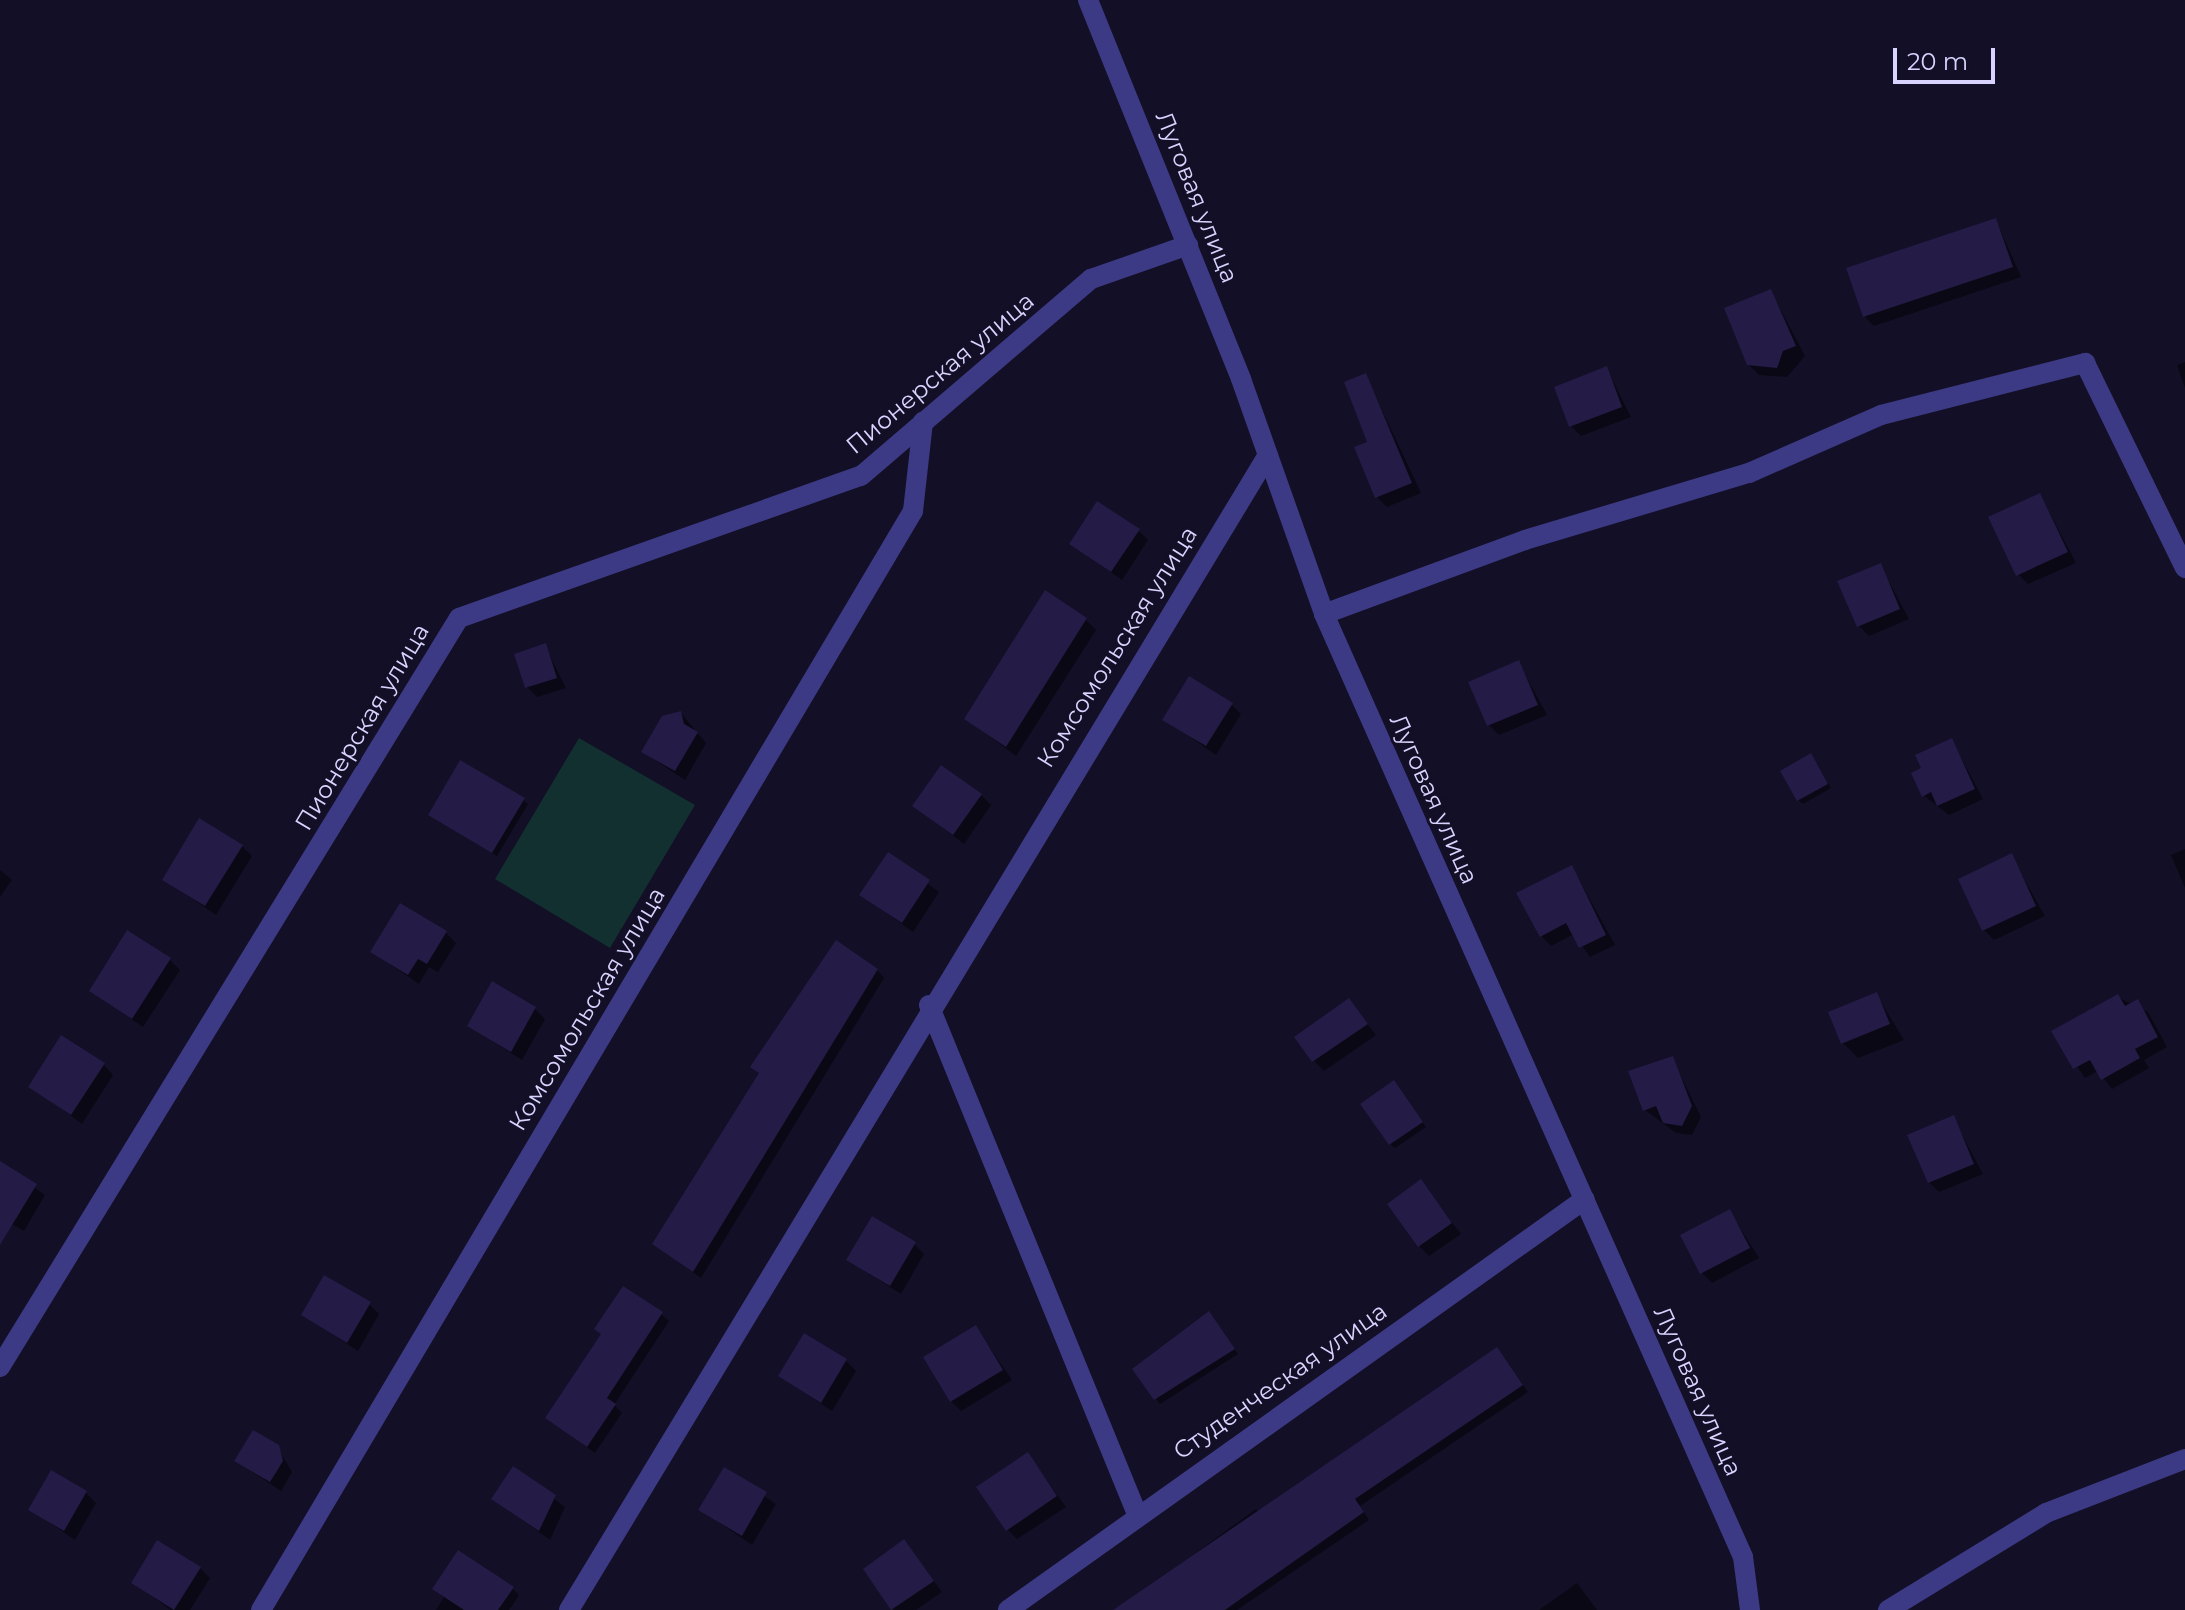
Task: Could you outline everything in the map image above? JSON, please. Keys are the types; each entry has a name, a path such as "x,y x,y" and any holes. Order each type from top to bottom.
{"street":[{"name":"Луговая улица","path":"1088,0 1188,245 1268,455 1324,614 1743,1557 1750,1610"},
{"name":"Пионерская улица","path":"0,1367 459,618 861,476 1091,279 1188,245"},
{"path":"1324,614 1525,540 1749,473 1881,415 2085,363 2185,568"},
{"name":"Комсомольская улица","path":"261,1610 913,511 923,422"},
{"name":"Комсомольская улица","path":"569,1610 929,1005 1268,455"},
{"path":"929,1005 1137,1514"},
{"name":"Студенческая улица","path":"1008,1610 1137,1514 1585,1199"},
{"path":"1888,1610 2046,1513 2185,1459"}],"green space":[{"path":"579,738 695,805 610,948 495,879"}],"building":[{"path":"1996,218 2013,267 1863,317 1846,268"},
{"path":"1771,289 1796,346 1783,351 1777,368 1747,365 1724,308"},
{"path":"1607,366 1622,407 1569,427 1554,387"},
{"path":"1366,373 1412,483 1375,498 1354,447 1367,442 1344,382"},
{"path":"2040,493 2068,552 2016,576 1988,517"},
{"path":"1097,501 1140,529 1111,572 1069,544"},
{"path":"1881,563 1900,609 1857,627 1837,581"},
{"path":"1045,590 1087,618 1006,747 964,719"},
{"path":"546,643 557,678 525,688 514,654"},
{"path":"1519,660 1538,705 1487,726 1468,682"},
{"path":"1189,676 1233,703 1206,746 1162,720"},
{"path":"681,711 684,724 698,732 675,771 641,752 662,716"},
{"path":"1952,738 1975,789 1937,806 1931,792 1922,797 1911,773 1921,768 1915,755"},
{"path":"1811,753 1828,784 1797,801 1780,771"},
{"path":"460,760 525,798 492,853 428,815"},
{"path":"941,765 982,794 953,835 912,806"},
{"path":"199,818 243,845 205,906 162,880"},
{"path":"888,852 930,880 902,923 859,895"},
{"path":"2012,853 2036,906 1982,931 1958,879"},
{"path":"1572,865 1606,935 1579,948 1566,923 1540,937 1516,893"},
{"path":"400,903 447,931 427,964 418,959 408,975 370,952"},
{"path":"127,930 171,958 132,1019 89,991"},
{"path":"836,940 878,969 693,1272 652,1244 759,1073 750,1067"},
{"path":"492,981 536,1007 511,1052 467,1026"},
{"path":"1877,992 1890,1024 1841,1044 1828,1012"},
{"path":"2118,994 2125,1006 2138,999 2158,1037 2135,1049 2140,1058 2101,1080 2090,1060 2073,1069 2051,1031"},
{"path":"1349,998 1368,1024 1312,1062 1294,1037"},
{"path":"61,1035 105,1063 71,1115 28,1087"},
{"path":"1673,1056 1692,1106 1682,1126 1663,1123 1656,1106 1643,1111 1628,1071"},
{"path":"1394,1080 1423,1122 1389,1145 1360,1104"},
{"path":"1954,1115 1974,1164 1928,1183 1907,1135"},
{"path":"0,1161 37,1184 0,1245"},
{"path":"1421,1179 1452,1223 1418,1247 1387,1204"},
{"path":"1730,1209 1750,1248 1700,1274 1680,1235"},
{"path":"872,1216 916,1242 890,1286 846,1260"},
{"path":"324,1275 371,1302 347,1343 301,1315"},
{"path":"623,1286 663,1312 607,1398 616,1404 587,1447 545,1418 601,1334 594,1329"},
{"path":"1209,1311 1235,1349 1154,1400 1132,1369"},
{"path":"976,1325 1003,1370 950,1402 923,1357"},
{"path":"804,1333 847,1359 821,1403 778,1376"},
{"path":"1497,1347 1523,1385 1355,1499 1364,1512 1225,1610 1113,1610"},
{"path":"253,1430 279,1445 283,1461 270,1482 234,1461"},
{"path":"1028,1452 1057,1496 1006,1531 976,1487"},
{"path":"513,1466 556,1495 539,1531 491,1499"},
{"path":"724,1467 767,1492 742,1536 698,1510"},
{"path":"51,1470 87,1491 64,1531 28,1510"},
{"path":"904,1539 934,1581 891,1610 863,1569"},
{"path":"157,1540 201,1567 174,1610 131,1583"},
{"path":"458,1550 514,1587 498,1610 464,1610 432,1589"}]}
